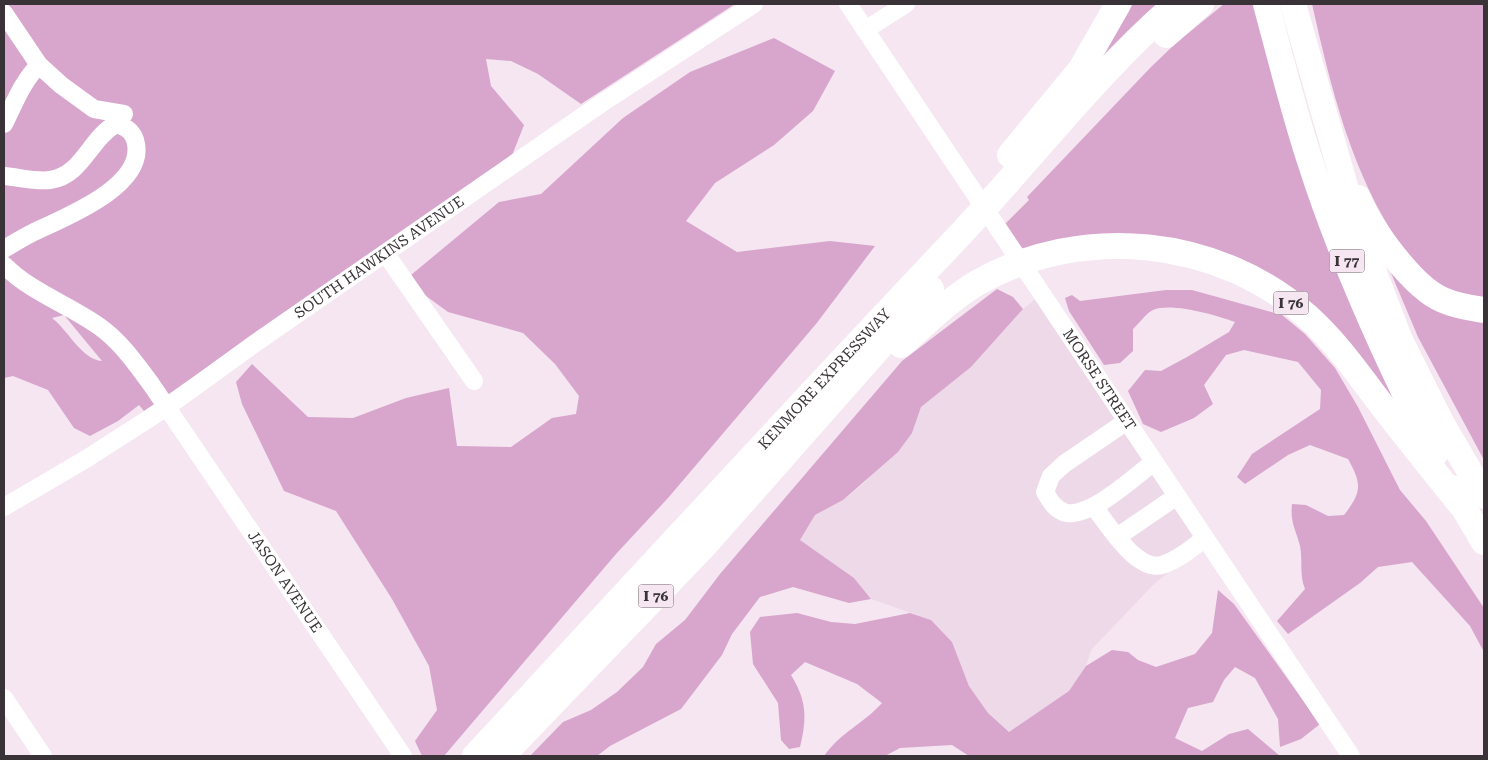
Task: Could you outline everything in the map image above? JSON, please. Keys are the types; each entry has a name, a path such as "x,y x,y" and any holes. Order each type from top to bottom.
{"highway":[{"path":"1011,179 1081,69 1118,4"},
{"path":"806,431 957,238 1118,59 1176,4"},
{"path":"1011,179 1152,46 1201,4"},
{"name":"I 77","path":"1266,4 1307,152 1333,226 1409,403 1472,500"},
{"name":"I 77","path":"1293,4 1357,228 1399,338 1442,424 1472,500"},
{"path":"1305,44 1360,201 1393,256 1422,287 1442,300 1484,310"},
{"name":"I 76","path":"475,756 723,487 816,375 957,238"},
{"name":"I 76","path":"806,431 931,318 976,284 1041,256 1097,247 1170,250 1211,260 1261,283 1307,316 1337,346 1472,500 1484,542"},
{"name":"KENMORE EXPRESSWAY","path":"502,756 697,552 806,431"}],"street":[{"name":"SOUTH HAWKINS AVENUE","path":"4,507 86,459 167,407 254,344 599,105 754,4"},
{"name":"MORSE STREET","path":"848,4 1351,756"},
{"path":"865,30 906,4"},
{"path":"9,20 39,65 61,85 94,109 124,114"},
{"path":"4,124 19,91 28,76 39,65"},
{"path":"4,176 48,181 63,177 77,165 102,133 116,124 125,126 135,141 137,150 132,165 119,183 97,202 4,249"},
{"path":"386,254 474,381"},
{"name":"JASON AVENUE","path":"4,265 16,277 42,295 101,327 125,349 167,407 403,756"},
{"path":"1127,421 1064,464 1051,476 1045,492 1052,505 1067,513 1094,506 1154,462"},
{"path":"1117,536 1177,496"},
{"path":"1094,506 1136,557 1151,566 1161,565 1178,558 1205,538"},
{"path":"4,698 43,756"}],"shaded area":[{"path":"4,4 735,4 581,104 538,74 511,61 486,59 491,86 524,125 511,158 144,411 139,405 118,421 90,436 74,428 48,390 13,376 4,378","holes":["64,315 102,361 88,356 52,318"]},
{"path":"1133,4 1157,4 1102,61 1103,55"},
{"path":"1224,4 1255,4 1295,155 1333,263 1397,407 1349,342 1152,235 1086,236 1053,241 1021,249 1004,225 1029,200 1027,197 1151,67 1175,44"},
{"path":"1312,4 1484,4 1484,300 1451,292 1428,281 1416,269 1385,220 1370,191 1345,130"},
{"path":"774,38 835,71 813,111 774,145 715,183 686,221 737,252 830,241 875,246 816,324 444,756 422,756 415,741 437,710 429,666 392,599 336,511 284,491 242,404 236,382 252,364 308,417 353,418 406,398 449,388 457,446 511,447 552,418 576,414 579,396 555,364 523,333 448,312 422,293 411,275 499,202 541,194 623,118 690,72"},
{"path":"1394,272 1484,321 1484,460 1418,337 1391,273"},
{"path":"997,289 1013,297 1023,309 971,367 921,407 912,433 898,452 843,500 815,515 800,540 854,578 871,599 849,603 793,587 760,597 732,634 722,655 681,709 610,746 597,756 530,756 563,722 591,710 617,692 643,667 656,644 685,620 720,574 902,361"},
{"path":"1166,290 1192,290 1282,315 1305,334 1335,368 1358,407 1400,490 1426,521 1484,608 1484,652 1470,626 1412,562 1378,567 1360,583 1288,634 1277,621 1305,589 1302,578 1300,546 1293,522 1292,504 1306,505 1328,516 1344,515 1357,494 1358,482 1356,475 1348,459 1310,445 1288,455 1245,484 1237,477 1252,454 1320,409 1321,390 1298,362 1244,350 1226,355 1204,385 1213,404 1194,418 1161,432 1143,424 1128,391 1145,370 1161,371 1229,332 1235,322 1182,308 1153,310 1133,329 1133,351 1120,363 1104,365 1069,311 1065,298 1072,295 1080,301"},
{"path":"1038,297 1201,545 1153,585 1091,650 1086,666 1070,691 1009,732 988,713 969,686 952,642 931,620 871,599 854,578 800,540 815,515 843,500 864,483 912,433 921,407 971,367 1023,309"},
{"path":"1218,590 1234,604 1320,724 1301,739 1280,747 1278,719 1255,678 1235,667 1224,680 1213,702 1188,708 1175,738 1202,751 1229,734 1248,729 1280,756 969,756 952,745 900,748 885,756 824,756 845,734 882,703 857,684 805,662 791,675 803,702 804,727 800,747 789,749 781,740 778,703 753,664 750,632 760,617 797,613 831,622 855,624 910,613 931,620 952,642 969,686 988,713 1009,732 1069,691 1086,666 1112,650 1128,652 1138,660 1156,667 1195,654 1212,633"}]}
